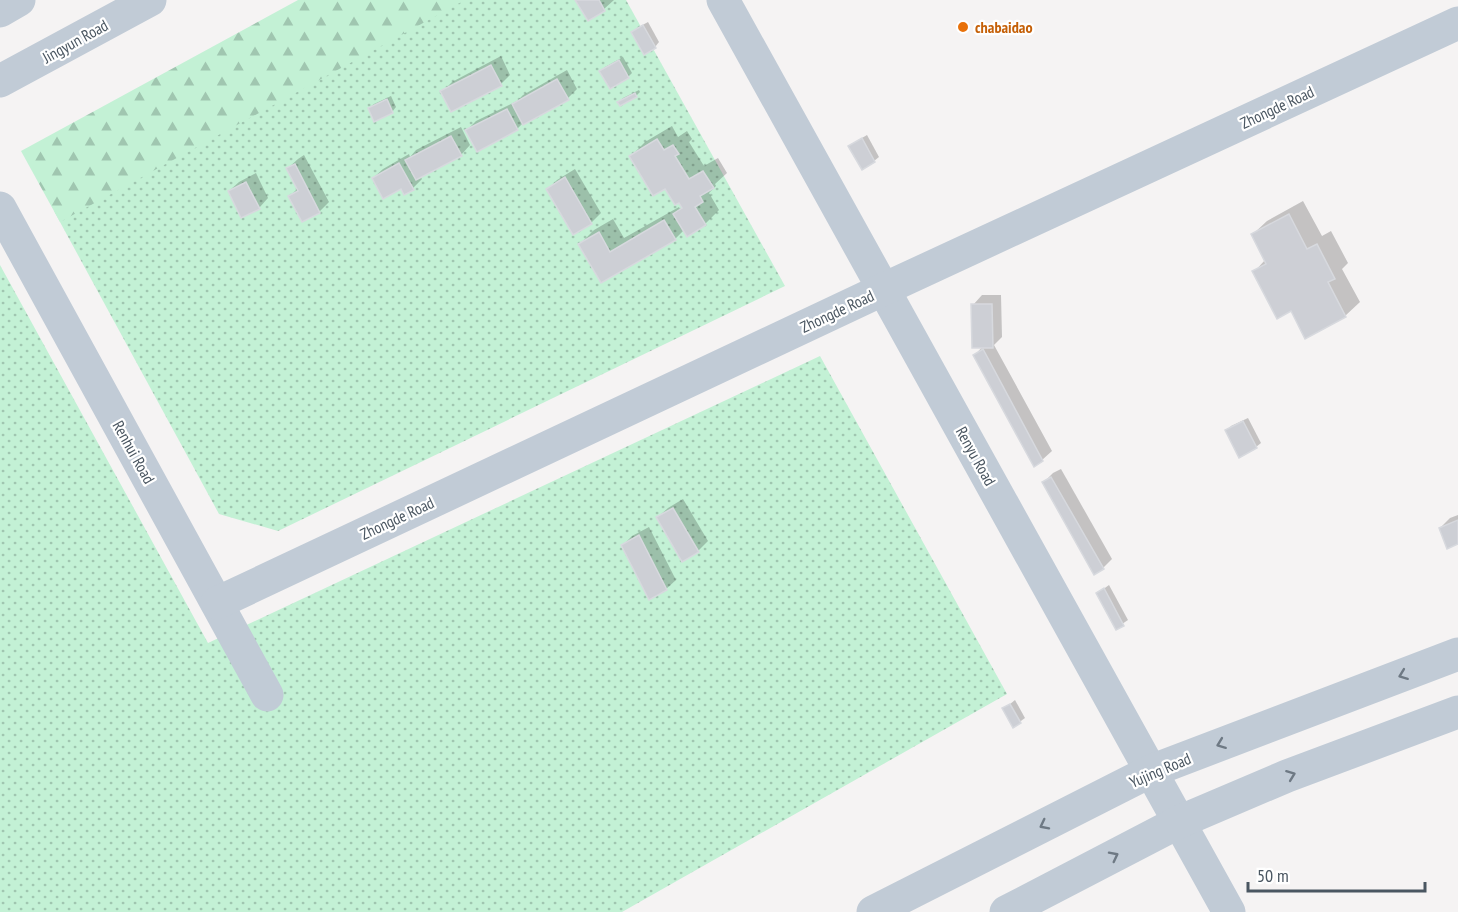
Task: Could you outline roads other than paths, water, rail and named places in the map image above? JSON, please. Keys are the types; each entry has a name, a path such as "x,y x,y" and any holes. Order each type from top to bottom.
{"street":[{"path":"0,10 19,0"},
{"name":"Jingyun Road","path":"0,81 150,0"},
{"name":"Renyu Road","path":"723,0 1229,912"},
{"name":"Zhongde Road","path":"217,603 884,289 1458,23"},
{"name":"Renhui Road","path":"0,208 267,695"},
{"name":"Yujing Road","path":"873,912 1151,771 1458,654"},
{"path":"1006,912 1179,822 1287,776 1458,712"}],"place":[{"name":"chabaidao","path":"963,27"}]}
